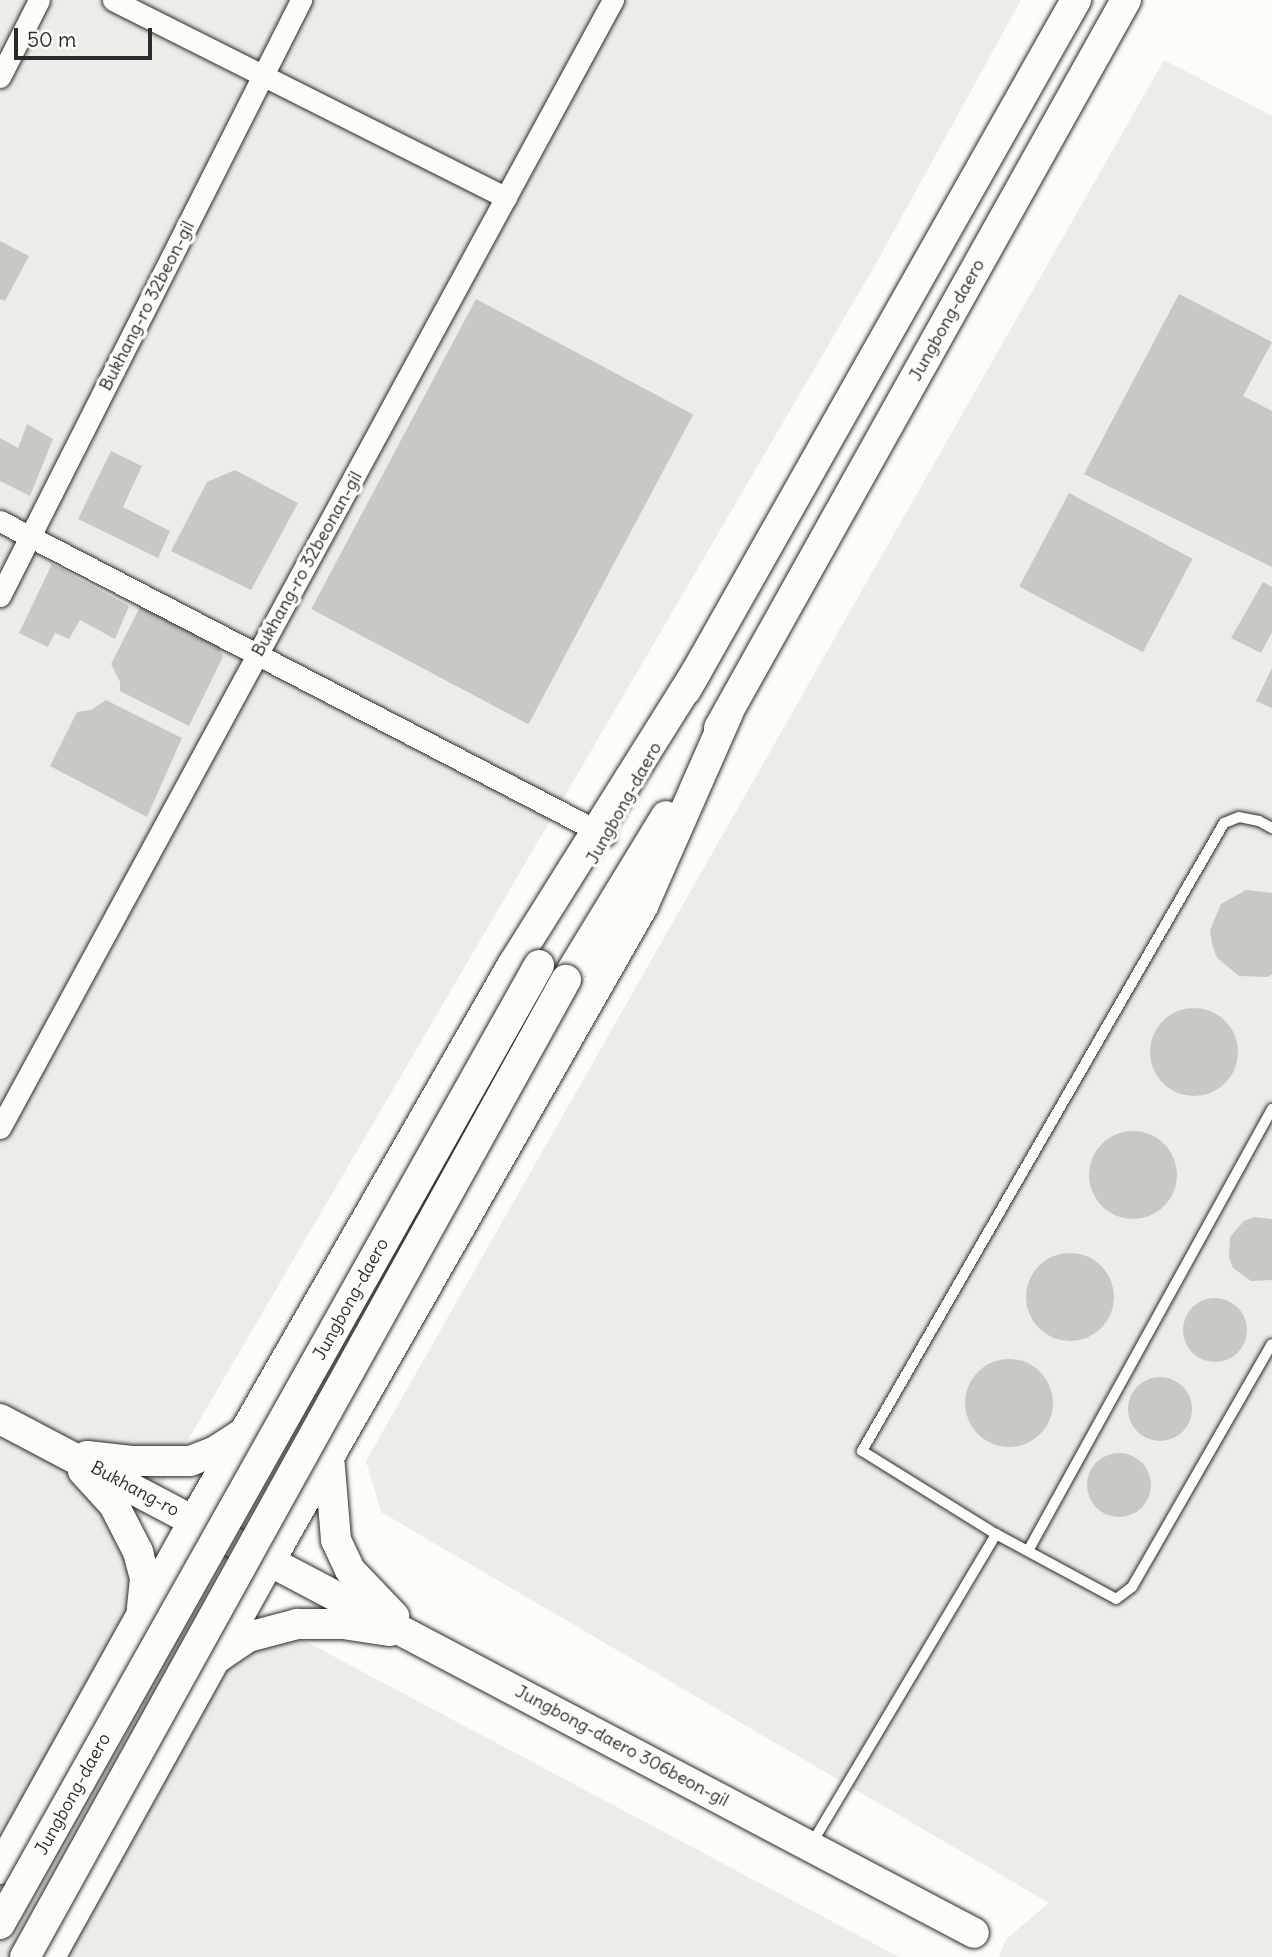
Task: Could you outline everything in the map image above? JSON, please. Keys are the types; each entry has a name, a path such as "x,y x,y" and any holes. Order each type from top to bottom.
{"main road":[{"name":"Jungbong-daero","path":"0,1869 194,1520 513,964 601,833 696,672 1076,0"},
{"name":"Jungbong-daero","path":"25,1957 566,980 728,713 1126,0"},
{"name":"Jungbong-daero","path":"50,1957 329,1456 643,906 728,713"},
{"name":"Jungbong-daero","path":"0,1924 538,965 601,833"},
{"name":"Bukhang-ro","path":"0,1419 271,1559"},
{"path":"66,1453 132,1461 190,1461 214,1452 245,1432"},
{"path":"66,1453 114,1505 138,1552 145,1579 141,1616"},
{"path":"329,1456 336,1540 350,1570 411,1634"},
{"name":"Jungbong-daero 306beon-gil","path":"271,1559 974,1933"},
{"path":"216,1658 248,1637 297,1624 343,1625 411,1634"}],"street":[{"path":"0,77 40,0"},
{"path":"113,0 506,198"},
{"name":"Bukhang-ro 32beon-gil","path":"0,596 301,0"},
{"name":"Bukhang-ro 32beonan-gil","path":"0,1128 613,0"},
{"path":"0,521 601,833"}],"lane":[{"path":"1272,828 1259,821 1239,817 1224,823 862,1451 996,1534 1116,1599 1132,1587 1272,1344"},
{"path":"1028,1551 1272,1109"},
{"path":"810,1846 996,1534"}],"shaded area":[{"path":"0,0 1021,0 874,267 126,1546 899,1957 0,1957"},
{"path":"1164,60 1272,116 1272,1957 999,1957 1006,1939 1049,1903 381,1512 366,1461"}],"building":[{"path":"0,241 29,256 5,301 0,299"},
{"path":"1179,294 1272,342 1243,396 1272,411 1272,567 1084,474"},
{"path":"476,299 693,414 528,724 311,609"},
{"path":"27,424 53,439 30,496 0,481 0,438 18,448"},
{"path":"111,451 142,466 123,507 170,531 158,558 78,519"},
{"path":"235,470 298,503 251,590 171,551 207,482"},
{"path":"1069,493 1193,559 1143,652 1019,587"},
{"path":"52,564 129,606 115,639 80,620 69,639 55,633 48,647 19,633"},
{"path":"1263,582 1272,587 1272,632 1261,653 1231,638"},
{"path":"142,603 215,638 223,657 189,726 120,691 120,682 111,664"},
{"path":"1272,668 1272,708 1256,701"},
{"path":"106,700 182,738 147,817 50,766 77,712 91,710"},
{"path":"1246,890 1272,893 1272,974 1268,977 1239,976 1217,958 1212,944 1210,930 1221,904"},
{"path":"1194,1008 1219,1015 1231,1027 1238,1052 1231,1077 1219,1089 1194,1096 1169,1089 1157,1077 1150,1052 1157,1027 1169,1015"},
{"path":"1133,1131 1158,1138 1170,1150 1177,1175 1170,1200 1158,1212 1133,1219 1108,1212 1096,1200 1089,1175 1096,1150 1108,1138"},
{"path":"1254,1217 1272,1219 1272,1280 1251,1281 1233,1268 1229,1258 1230,1237 1244,1221"},
{"path":"1070,1253 1095,1260 1107,1272 1114,1297 1107,1322 1095,1334 1070,1341 1045,1334 1033,1322 1026,1297 1033,1272 1045,1260"},
{"path":"1209,1298 1221,1298 1238,1307 1245,1318 1245,1342 1238,1353 1221,1362 1209,1362 1197,1357 1188,1348 1183,1336 1183,1324 1188,1312 1197,1303"},
{"path":"1009,1359 1034,1366 1046,1378 1053,1403 1046,1428 1034,1440 1009,1447 984,1440 972,1428 965,1403 972,1378 984,1366"},
{"path":"1154,1377 1166,1377 1183,1386 1190,1397 1190,1421 1183,1432 1166,1441 1154,1441 1142,1436 1133,1427 1128,1415 1128,1403 1133,1391 1142,1382"},
{"path":"1113,1453 1125,1453 1142,1462 1149,1473 1149,1497 1142,1508 1125,1517 1113,1517 1101,1512 1092,1503 1087,1491 1087,1479 1092,1467 1101,1458"}]}
